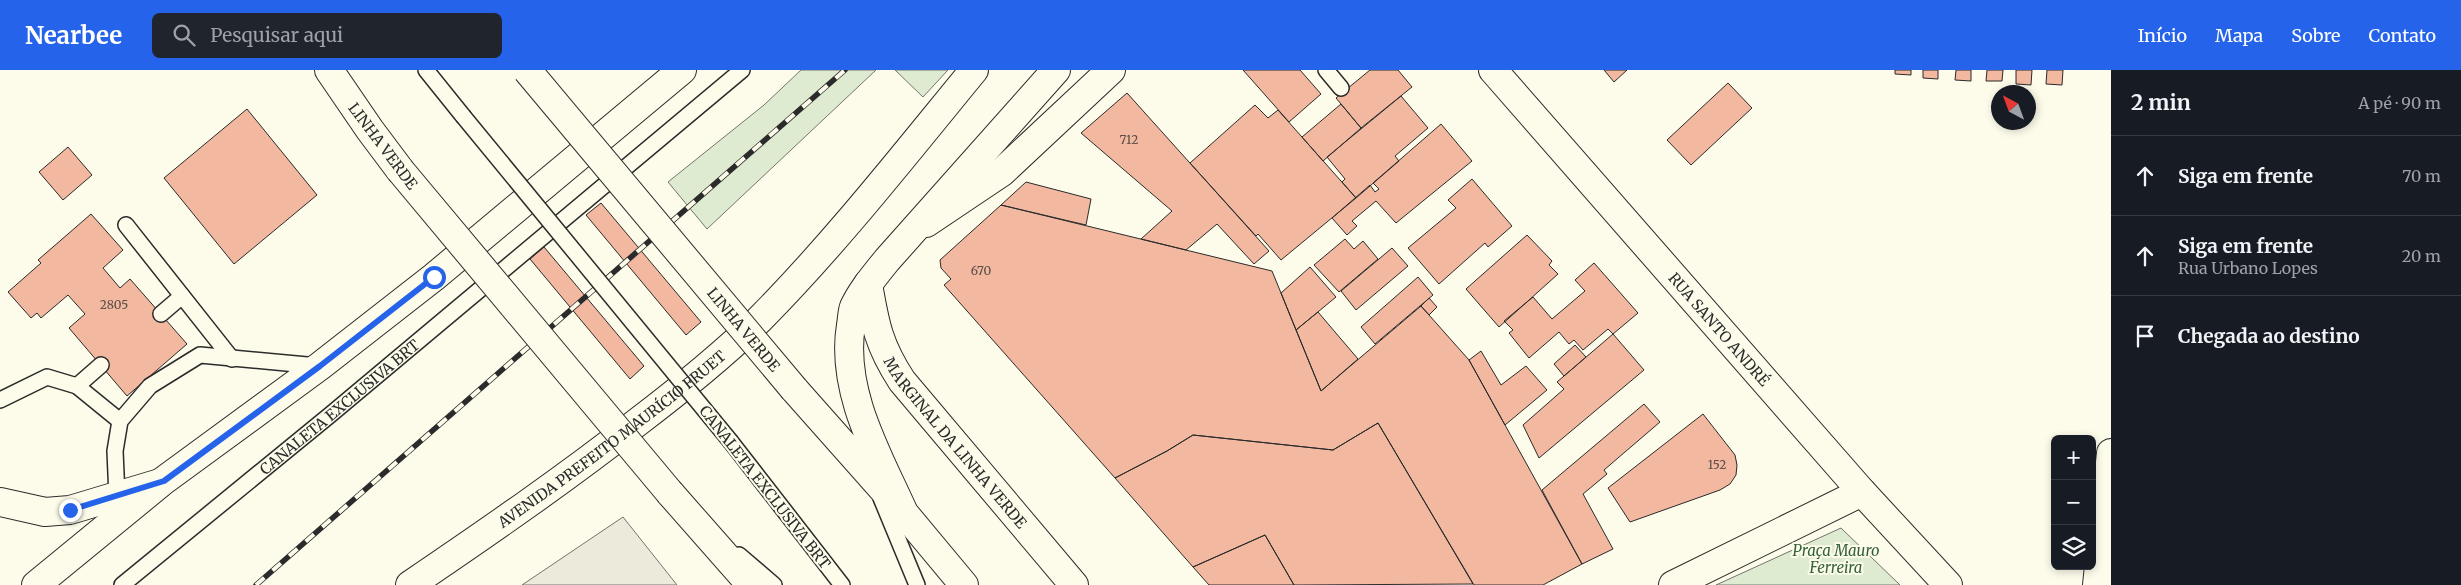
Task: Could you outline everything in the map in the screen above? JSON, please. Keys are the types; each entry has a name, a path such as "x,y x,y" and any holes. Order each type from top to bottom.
{"main road":[{"name":"LINHA VERDE","path":"329,70 400,170 677,500 751,585"},
{"name":"LINHA VERDE","path":"527,70 794,389 904,513 964,585"},
{"path":"36,585 164,481 320,366 434,277 682,70"},
{"name":"AVENIDA PREFEITO MAURÍCIO FRUET","path":"410,585 536,500 582,465 703,370 759,319 855,214 974,70"},
{"path":"904,513 870,439 849,372 848,339 854,308 868,284 912,231 1056,70"},
{"path":"912,231 1002,172 1111,70"},
{"name":"RUA SANTO ANDRÉ","path":"1493,70 1862,492 1948,585"},
{"name":"MARGINAL DA LINHA VERDE","path":"868,284 876,331 886,357 902,382 1074,585"},
{"path":"2097,585 2111,453"},
{"path":"0,502 45,512 70,510 164,481"},
{"path":"1673,585 1862,492"}],"lane":[{"name":"CANALETA EXCLUSIVA BRT","path":"426,70 731,442 842,585"},
{"name":"CANALETA EXCLUSIVA BRT","path":"122,585 330,415 742,70"},
{"path":"1326,70 1341,88"},
{"path":"126,225 232,359"},
{"path":"160,314 182,296"},
{"path":"117,497 115,451 120,421 150,386 200,354 232,359 320,366"},
{"path":"77,386 101,365"},
{"path":"0,400 46,377 77,386 120,421"},
{"path":"873,478 917,585"},
{"path":"677,500 774,585"}],"green space":[{"path":"801,70 876,70 707,229 668,182 764,105"},
{"path":"895,70 948,70 923,97"},
{"name":"Praça Mauro Ferreira","path":"1841,528 1900,585 1716,585"}],"shaded area":[{"path":"623,517 677,585 522,585"}],"building":[{"path":"1243,70 1300,70 1321,94 1289,122"},
{"path":"1370,70 1398,70 1412,87 1361,128 1336,98"},
{"path":"1604,70 1627,70 1614,82"},
{"path":"1895,70 1911,70 1911,75 1895,74"},
{"path":"1923,70 1938,70 1938,79 1923,78"},
{"path":"1956,70 1971,70 1971,81 1955,80"},
{"path":"1987,70 2003,70 2002,81 1986,81"},
{"path":"2016,70 2032,70 2031,85 2016,84"},
{"path":"2047,70 2063,70 2062,85 2046,84"},
{"path":"1728,83 1752,108 1691,165 1667,140"},
{"path":"1127,93 1269,251 1254,264 1217,224 1186,250 1141,239 1172,211 1081,133"},
{"path":"1401,96 1428,128 1395,156 1399,161 1356,198 1342,182 1345,179 1327,157"},
{"path":"1341,104 1361,128 1323,161 1302,137"},
{"path":"1255,105 1268,118 1278,110 1356,198 1281,260 1258,234 1256,236 1190,163"},
{"path":"247,109 317,195 234,264 164,178"},
{"path":"1441,124 1472,161 1396,223 1376,201 1352,221 1357,226 1347,235 1332,218 1370,185 1375,192 1379,189 1373,183"},
{"path":"68,147 92,175 63,200 39,172"},
{"path":"1472,179 1512,226 1488,247 1485,243 1439,284 1408,248 1456,208 1448,200"},
{"path":"1026,182 1091,199 1086,225 1001,205"},
{"path":"601,203 701,322 686,335 586,215"},
{"path":"1001,205 1272,271 1321,391 1421,306 1469,360 1582,564 1543,585 1474,585 1378,423 1333,450 1193,435 1115,478 944,285 951,279 941,268 940,260"},
{"path":"91,214 123,250 103,268 120,288 130,279 187,344 127,396 69,328 85,314 68,295 41,318 37,313 31,318 8,292 41,263 38,260"},
{"path":"1527,235 1552,261 1549,265 1558,274 1499,327 1466,289"},
{"path":"1345,239 1354,249 1363,241 1378,259 1339,292 1314,265"},
{"path":"544,247 644,366 630,379 530,259"},
{"path":"1392,248 1408,266 1356,310 1341,291"},
{"path":"1594,263 1638,313 1613,334 1608,329 1583,350 1574,340 1569,344 1559,332 1529,358 1509,333 1513,330 1504,321 1533,297 1552,319 1585,291 1575,280"},
{"path":"1310,267 1336,297 1296,330 1281,293"},
{"path":"1418,277 1433,295 1375,344 1361,327"},
{"path":"1429,298 1437,307 1429,315 1421,306"},
{"path":"1318,312 1358,359 1321,391 1296,330"},
{"path":"1613,334 1644,370 1539,458 1523,425 1564,389 1557,382"},
{"path":"1575,345 1586,357 1564,376 1554,364"},
{"path":"1481,351 1501,385 1526,366 1547,390 1505,425 1469,360"},
{"path":"1644,404 1660,422 1604,470 1607,474 1583,494 1613,549 1582,564 1542,490"},
{"path":"1703,414 1735,455 1736,475 1730,484 1720,490 1630,522 1608,488"},
{"path":"1378,423 1473,584 1294,585 1265,535 1193,567 1115,478 1193,435 1333,450"},
{"path":"1265,535 1294,585 1209,585 1193,567"}],"railway":[{"path":"256,585 845,70"}],"route":[{"path":"70,510 164,481 320,366 434,277"}]}
